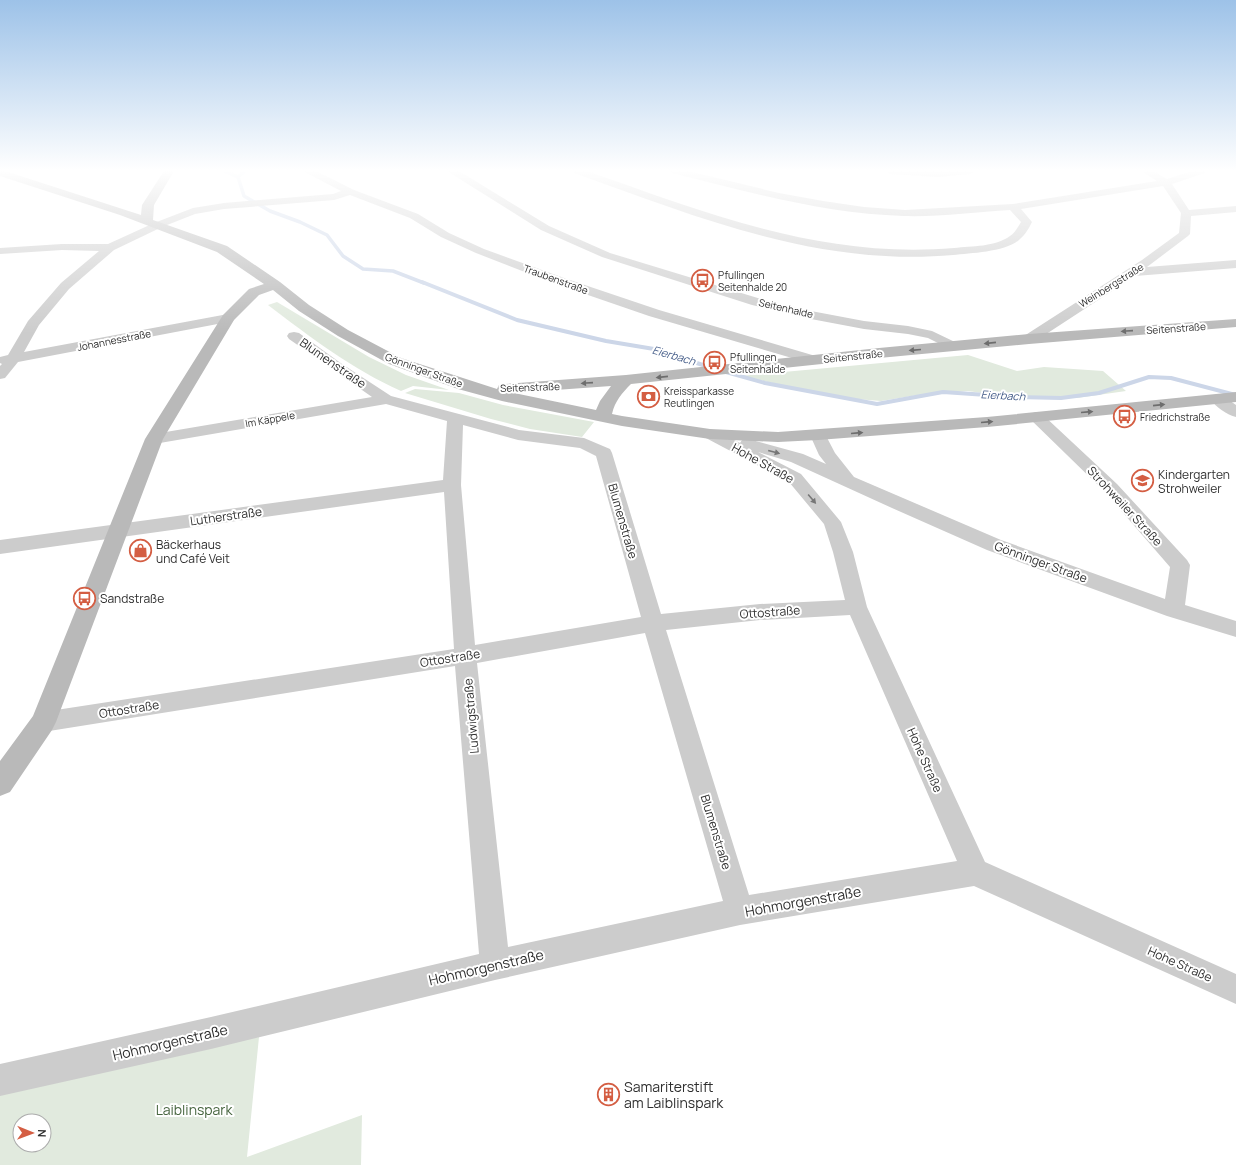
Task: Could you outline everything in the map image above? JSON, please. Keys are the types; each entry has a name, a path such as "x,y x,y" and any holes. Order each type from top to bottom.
{"main road":[{"name":"Gönninger Straße","path":"158,225 222,249 275,285 304,308 342,333 395,361 470,387 502,396 603,417 710,434 778,437 818,435"},
{"path":"0,783 43,722 154,438 228,318 254,292 275,285"},
{"name":"Seitenstraße","path":"470,387 513,389 626,380 952,346 1236,323"},
{"path":"603,417 606,404 611,394 626,380"},
{"path":"818,435 1036,417 1236,397"}],"street":[{"path":"0,375 6,360 33,324 65,286 110,248 148,225"},
{"name":"Traubenstraße","path":"430,225 452,238 480,251 560,281 654,313 814,360"},
{"name":"Seitenhalde","path":"541,225 606,255 757,302 811,315 864,325 908,330 932,335 952,346"},
{"path":"736,225 816,244 901,254 947,253 1003,244 1016,238 1025,225"},
{"name":"Weinbergstraße","path":"1029,339 1061,316 1134,272 1161,253 1184,234 1185,225"},
{"path":"0,251 62,247 110,248"},
{"path":"1134,272 1236,264"},
{"name":"Johannesstraße","path":"6,360 228,318"},
{"name":"Blumenstraße","path":"294,336 337,367 386,399 518,435 584,443 604,453 653,623 740,912"},
{"name":"Im Käppele","path":"154,438 386,399"},
{"path":"1218,399 1236,412"},
{"name":"Strohweiler Straße","path":"1036,417 1111,488 1180,565 1174,610"},
{"name":"Ludwigstraße","path":"455,418 452,485 465,656 495,964"},
{"name":"Gönninger Straße","path":"710,434 797,458 898,504 994,545 1174,610 1236,629"},
{"name":"Hohe Straße","path":"710,434 795,478 832,522 843,552 858,608 975,872 1236,989"},
{"name":"Gönninger Straße","path":"818,435 827,455 850,482"},
{"name":"Lutherstraße","path":"0,547 452,485"},
{"name":"Ottostraße","path":"43,722 465,656 653,623 760,612 858,608"},
{"name":"Hohmorgenstraße","path":"0,1080 211,1033 495,964 740,912 975,872"}],"green space":[{"path":"277,302 369,357 406,375 449,390 413,386 401,391 365,373 332,352 268,305"},
{"path":"968,355 1017,371 1044,367 1103,371 1126,391 1077,398 1017,398 968,391 918,395 881,401 844,398 740,376"},
{"path":"415,389 459,393 503,405 594,422 582,437 530,429 405,393"},
{"name":"Laiblinspark","path":"259,1037 247,1157 362,1115 361,1165 0,1165 0,1080"}],"waterway":[{"name":"Eierbach","path":"307,225 327,235 343,256 363,269 393,271 424,283"},
{"name":"Eierbach","path":"422,282 517,320 606,341 654,349 715,369"},
{"name":"Eierbach","path":"726,372 765,383 877,404 943,392 1016,397 1061,398 1099,393 1149,377 1171,378 1236,395"}],"place":[{"name":"Pfullingen Seitenhalde 20","path":"703,281"},
{"name":"Pfullingen Seitenhalde","path":"715,363"},
{"name":"Kreissparkasse Reutlingen","path":"648,397"},
{"name":"Friedrichstraße","path":"1125,417"},
{"name":"Kindergarten Strohweiler","path":"1142,481"},
{"name":"Bäckerhaus und Café Veit","path":"141,551"},
{"name":"Sandstraße","path":"85,598"},
{"name":"Samariterstift am Laiblinspark","path":"609,1094"}]}
